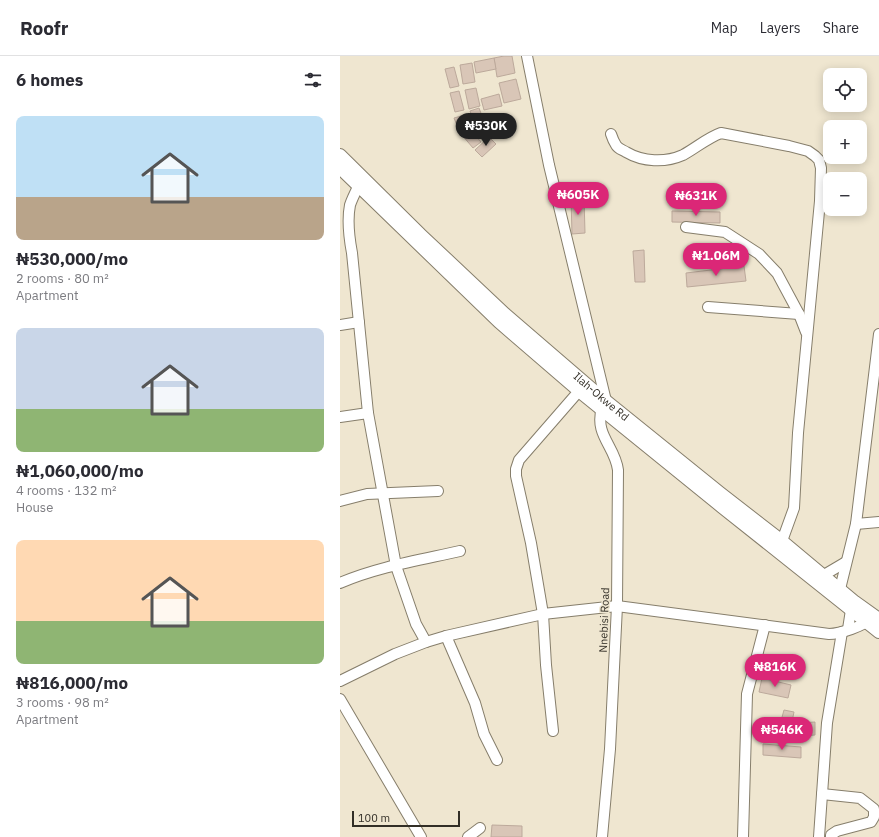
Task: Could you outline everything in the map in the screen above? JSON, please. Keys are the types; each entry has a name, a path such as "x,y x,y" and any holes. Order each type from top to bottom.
{"main road":[{"name":"Ilah-Okwe Rd","path":"340,155 420,234 604,405 782,541 840,589 854,606"},
{"path":"340,168 499,322 579,391 604,405 722,507 854,606 874,619 879,632"}],"street":[{"name":"Nnebisi Road","path":"527,56 549,165 604,405 600,416 601,430 616,459 618,470 617,606 610,749 602,837"},
{"path":"611,134 619,148 634,157 646,160 666,160 676,158 697,147 714,135 721,133 808,151 819,160 821,168 808,336 798,433 794,508 782,541"},
{"path":"358,187 350,203 349,237 368,413 396,566 416,624 426,642"},
{"path":"686,227 725,232 759,254 777,273 799,314 808,336"},
{"path":"708,307 799,314"},
{"path":"340,325 359,322"},
{"path":"840,589 856,524 879,334"},
{"path":"553,731 546,665 543,614 531,543 516,476 516,469 519,460 579,391"},
{"path":"340,417 368,413"},
{"path":"340,501 367,494 438,491"},
{"path":"856,524 879,522"},
{"path":"340,583 396,566 460,551"},
{"path":"824,575 846,562"},
{"path":"340,681 395,654 426,642 543,614 617,606 829,634 838,634 874,619"},
{"path":"819,837 827,723 845,631 854,606"},
{"path":"743,837 747,694 765,625"},
{"path":"446,636 475,703 484,734 497,760"},
{"path":"340,699 422,837"},
{"path":"822,794 860,798 874,809 874,817 870,822 837,831 831,835 831,837"},
{"path":"468,837 480,828"}],"building":[{"path":"512,56 515,73 497,77 494,58"},
{"path":"494,58 496,69 476,73 474,62"},
{"path":"472,63 475,82 463,84 460,65"},
{"path":"454,67 459,86 450,88 445,69"},
{"path":"516,79 521,99 504,103 499,83"},
{"path":"476,88 480,106 469,109 465,90"},
{"path":"459,91 464,110 455,112 450,93"},
{"path":"499,94 502,106 484,110 481,99"},
{"path":"479,108 482,116 473,119 470,111"},
{"path":"465,115 469,125 458,128 454,118"},
{"path":"469,128 481,142 473,148 462,135"},
{"path":"489,137 496,144 482,157 475,150"},
{"path":"571,198 584,198 585,233 572,234"},
{"path":"672,211 720,212 720,223 672,222"},
{"path":"644,250 645,282 635,282 633,251"},
{"path":"744,266 746,281 687,287 686,273"},
{"path":"762,678 791,685 788,698 759,692"},
{"path":"784,710 794,712 790,731 779,728"},
{"path":"815,722 815,735 799,736 799,723"},
{"path":"763,744 801,747 801,758 763,755"},
{"path":"492,825 522,826 522,837 491,837"}]}
